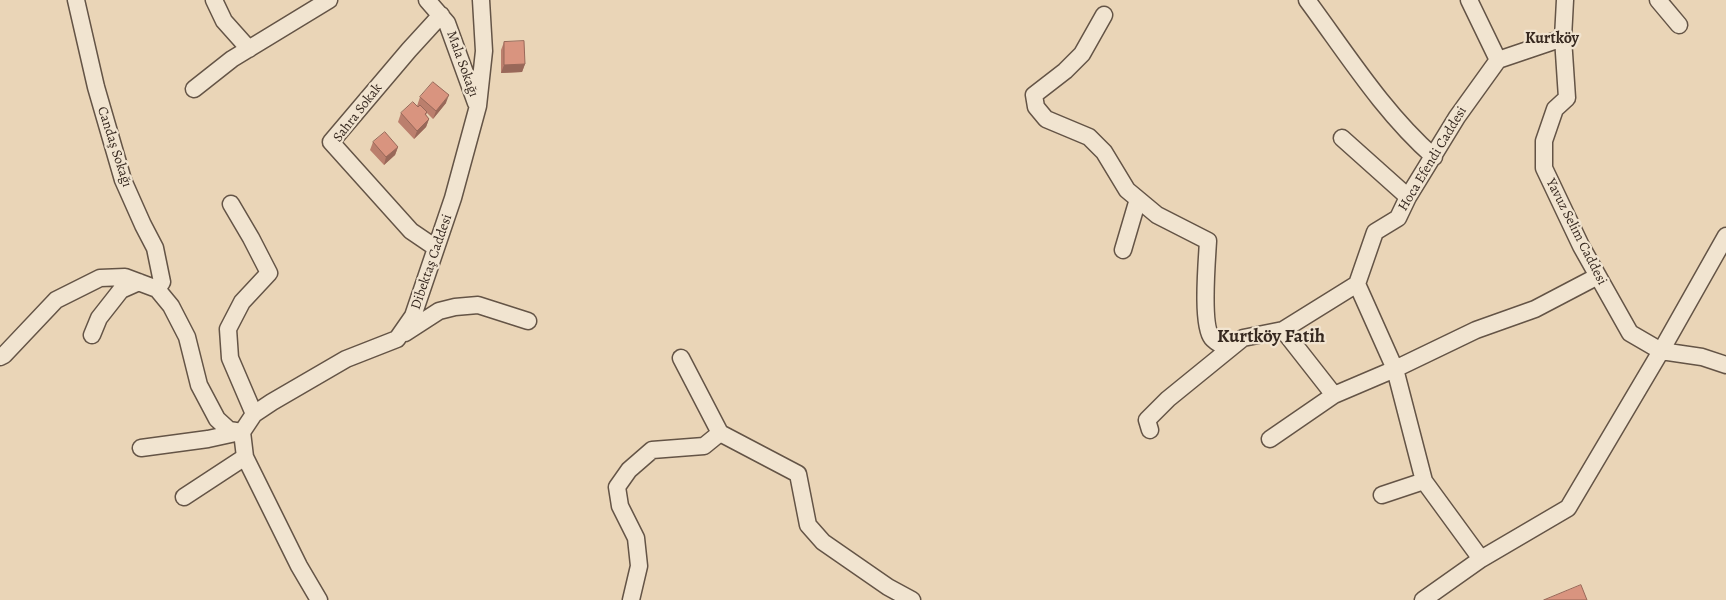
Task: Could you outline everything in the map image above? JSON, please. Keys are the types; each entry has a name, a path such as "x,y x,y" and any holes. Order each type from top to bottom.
{"street":[{"name":"Candaş Sokağı","path":"76,0 96,87 123,180 142,225 155,248 162,282 157,288"},
{"path":"214,0 224,21 249,49"},
{"path":"194,89 232,59 328,0"},
{"name":"Mala Sokağı","path":"427,0 447,23 478,106"},
{"name":"Dibektaş Caddesi","path":"397,339 413,316 453,198 478,106 484,51 481,0"},
{"path":"1307,0 1391,114 1434,157"},
{"path":"1469,0 1498,60 1563,38"},
{"name":"Yavuz Selim Caddesi","path":"1565,0 1563,38 1567,98 1555,109 1544,141 1544,168 1581,246 1630,333 1661,351 1702,357 1726,365"},
{"path":"1658,0 1679,25"},
{"name":"Sahra Sokak","path":"436,248 412,231 331,142 441,15"},
{"path":"1104,15 1082,54 1065,71 1034,95 1036,107 1046,119 1089,137 1104,152 1127,190 1157,215 1208,240 1205,308 1207,324 1212,338 1228,349"},
{"name":"Hoca Efendi Caddesi","path":"1357,284 1375,232 1398,218 1408,197 1457,118 1498,60"},
{"path":"1342,138 1408,197"},
{"path":"1123,250 1138,199"},
{"path":"231,204 269,273 242,302 228,329 230,358 254,414"},
{"path":"1424,600 1481,559 1568,508 1661,351 1726,236"},
{"path":"1270,439 1334,395 1395,369 1476,330 1535,309 1598,276"},
{"path":"0,357 56,300 100,278 125,277 157,288 171,306 187,337 199,385 217,418 228,430 242,432"},
{"path":"92,335 99,318 120,290 139,282"},
{"path":"1150,430 1147,420 1168,399 1243,338 1283,330 1357,284 1395,369 1424,481 1481,559"},
{"path":"319,600 299,566 245,457 242,432 254,414 346,359 397,339 438,312 455,307 478,305 528,321"},
{"path":"1283,330 1334,395"},
{"path":"680,358 720,433 798,474 808,525 823,542 888,587 912,600"},
{"path":"141,448 208,439 242,432"},
{"path":"631,600 640,566 636,538 620,506 617,487 629,470 652,450 704,446 720,433"},
{"path":"184,497 245,457"},
{"path":"1382,495 1424,481"}],"building":[{"path":"524,41 525,64 504,65 504,42"},
{"path":"433,82 449,95 436,111 420,97"},
{"path":"413,102 418,107 420,105 427,112 425,114 429,119 417,131 401,113"},
{"path":"385,132 398,147 386,157 373,142"},
{"path":"1581,585 1587,600 1544,600"}],"district":[{"name":"Kurtköy","path":"1552,39"},
{"name":"Kurtköy Fatih","path":"1271,337"}]}
